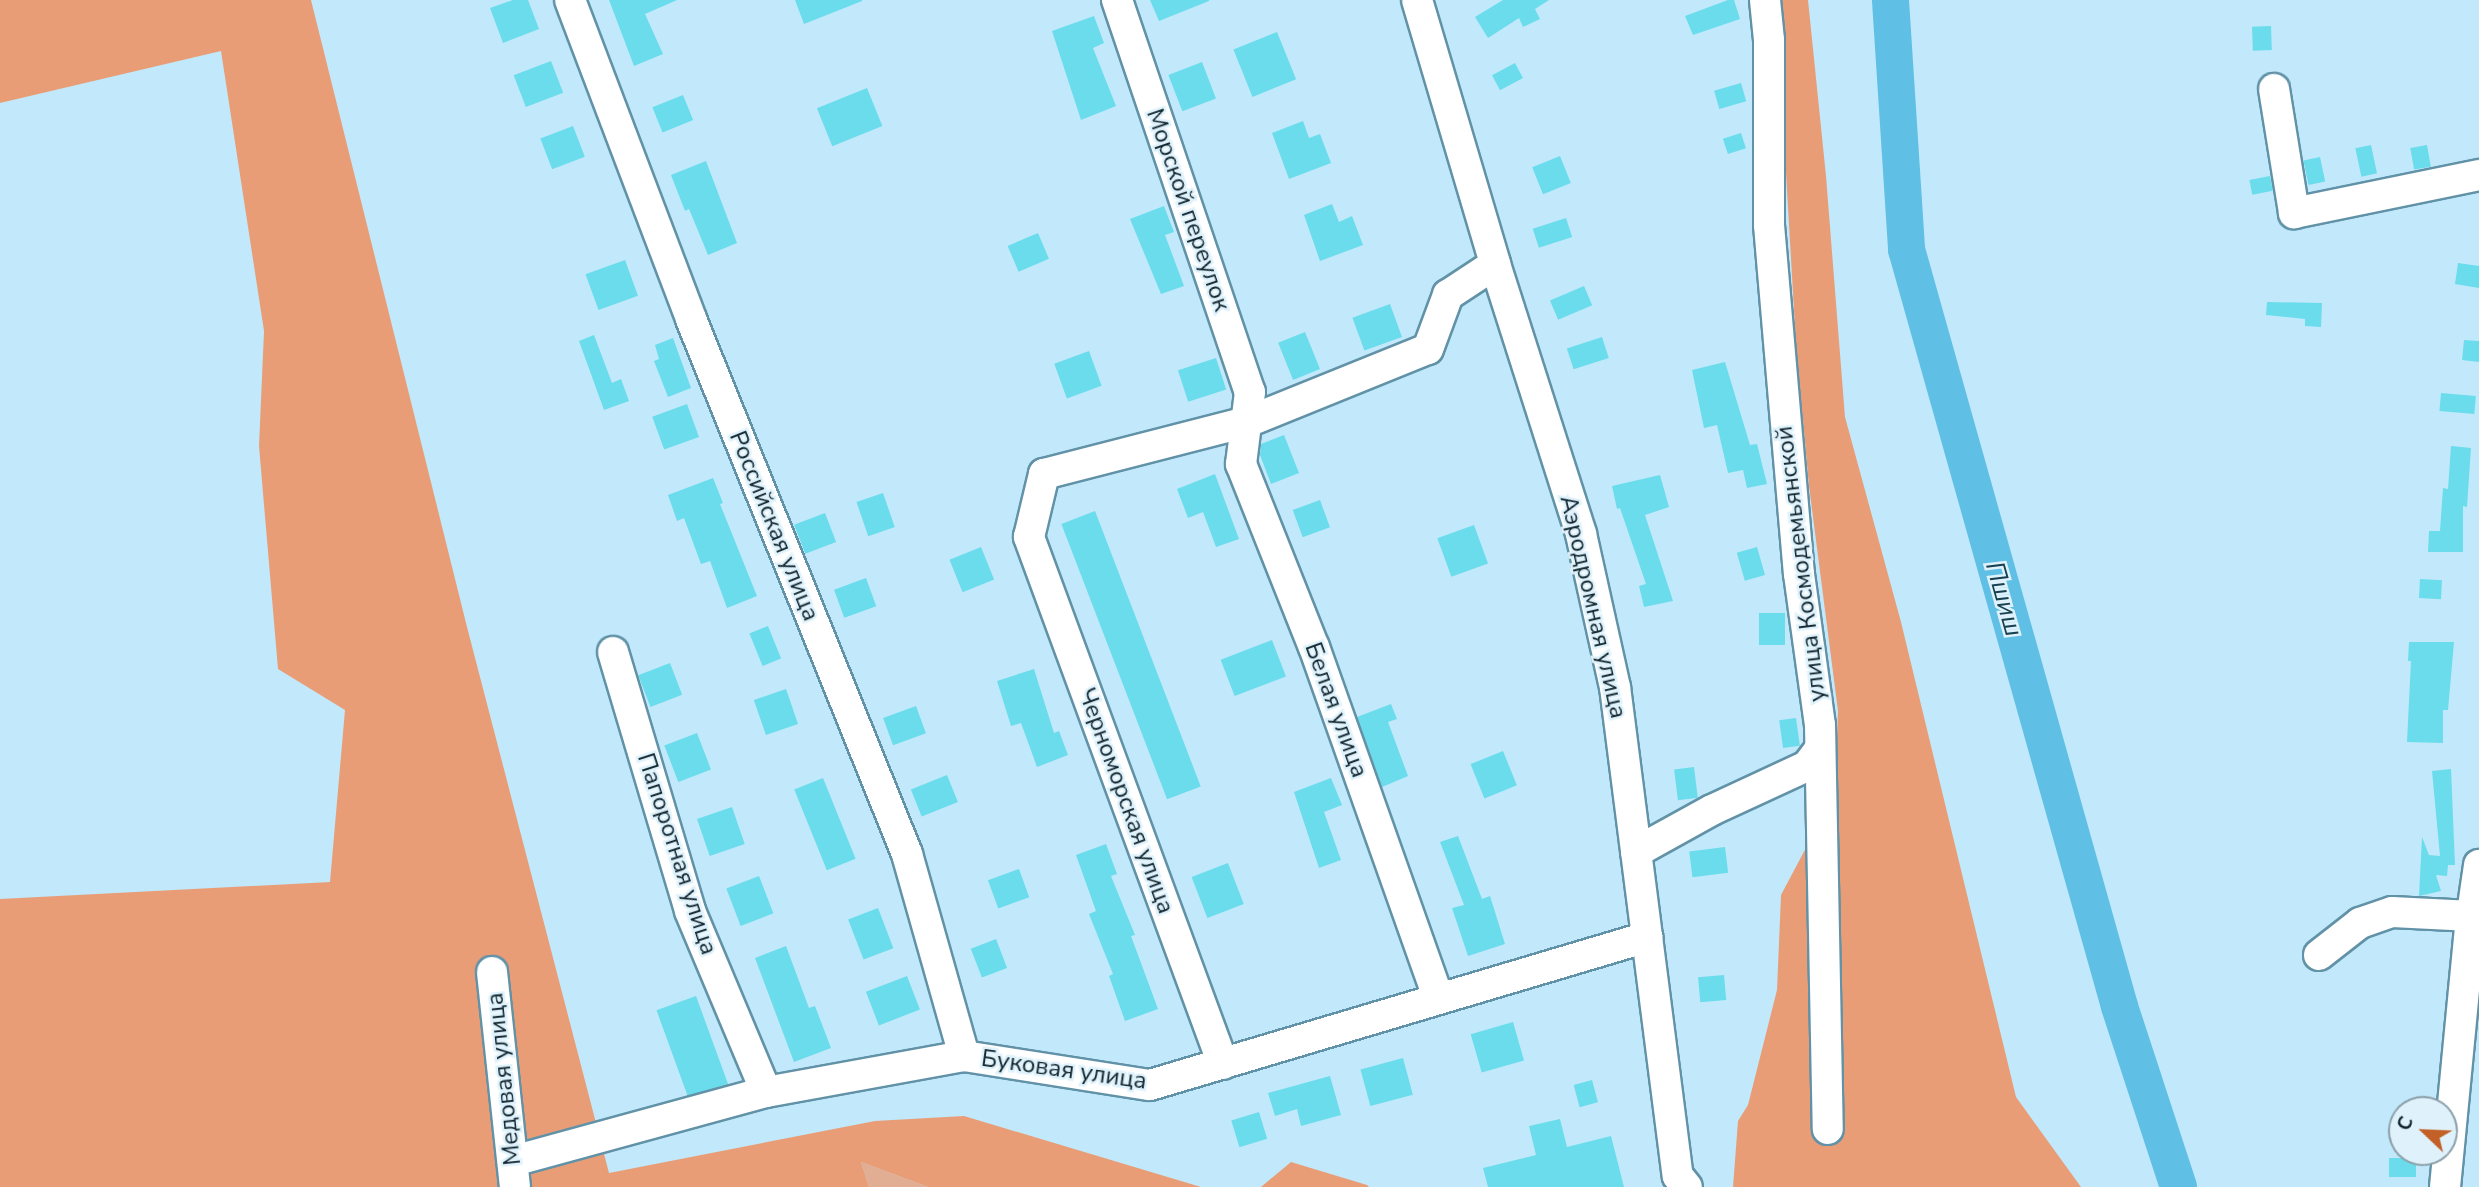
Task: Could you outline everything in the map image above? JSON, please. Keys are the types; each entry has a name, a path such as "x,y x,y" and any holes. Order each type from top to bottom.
{"street":[{"name":"Российская улица","path":"570,0 691,319 906,854 964,1056"},
{"name":"Морской переулок","path":"1116,0 1250,392 1247,422"},
{"name":"Аэродромная улица","path":"1417,0 1495,264 1581,534 1615,687 1678,1176 1687,1187"},
{"name":"улица Космодемьянской","path":"1765,0 1769,40 1769,225 1784,416 1820,749 1828,1129"},
{"path":"2274,89 2294,213 2479,175"},
{"path":"1247,422 1428,349 1448,295 1495,264"},
{"name":"Черноморская улица","path":"1223,1064 1029,537 1044,474 1247,422"},
{"name":"Белая улица","path":"1247,422 1241,464 1314,647 1438,998"},
{"name":"Папоротная улица","path":"613,652 690,911 766,1092"},
{"path":"1636,852 1712,810 1807,766 1820,749"},
{"path":"2445,1187 2479,865"},
{"path":"2319,955 2360,923 2392,912 2472,916"},
{"name":"Буковая улица","path":"514,1174 766,1092 964,1056 1150,1086 1647,937"},
{"name":"Медовая улица","path":"492,972 514,1174"}],"shaded area":[{"path":"0,0 311,0 467,627 609,1173 875,1121 964,1116 1201,1187 928,1187 861,1162 869,1187 0,1187 0,899 330,882 345,710 278,669 259,446 264,331 221,51 0,103"},
{"path":"1776,0 1808,0 1826,176 1845,417 1901,622 2016,1097 2081,1187 1733,1187 1738,1121 1748,1105 1777,990 1781,895 1835,793 1838,711 1809,486 1796,345"},
{"path":"861,1162 928,1187 869,1187"},
{"path":"1291,1162 1367,1185 1369,1187 1261,1187"}],"building":[{"path":"513,0 528,0 539,29 503,43 490,8"},
{"path":"609,0 677,0 645,14 663,54 634,66"},
{"path":"795,0 862,0 862,1 804,24"},
{"path":"1150,0 1209,0 1209,1 1159,21"},
{"path":"1503,0 1549,0 1535,9 1540,19 1523,27 1519,18 1488,38 1475,17"},
{"path":"1734,0 1740,19 1693,35 1685,16"},
{"path":"1094,16 1104,43 1093,48 1116,106 1081,120 1052,31"},
{"path":"2271,26 2272,50 2253,51 2252,27"},
{"path":"1277,32 1296,79 1253,97 1233,50"},
{"path":"551,61 563,93 526,107 514,75"},
{"path":"1202,62 1216,98 1182,111 1168,75"},
{"path":"1515,63 1523,78 1500,90 1492,75"},
{"path":"1741,83 1746,101 1719,109 1714,91"},
{"path":"867,88 882,126 832,146 817,108"},
{"path":"683,95 693,120 663,132 652,107"},
{"path":"1303,121 1309,138 1320,134 1331,163 1289,179 1272,133"},
{"path":"573,126 585,157 552,169 540,139"},
{"path":"1741,133 1746,148 1728,154 1723,139"},
{"path":"2371,145 2377,173 2361,177 2355,148"},
{"path":"2427,145 2431,167 2414,170 2410,148"},
{"path":"1560,156 1571,183 1543,194 1532,167"},
{"path":"2320,157 2325,181 2309,185 2303,161"},
{"path":"706,161 737,243 708,255 689,209 685,211 671,175"},
{"path":"2270,176 2273,191 2252,195 2249,180"},
{"path":"1332,204 1339,222 1352,216 1363,245 1320,261 1304,215"},
{"path":"1164,206 1174,232 1165,235 1184,286 1161,294 1130,219"},
{"path":"1566,218 1572,237 1539,248 1533,229"},
{"path":"1038,233 1049,259 1019,272 1008,246"},
{"path":"625,260 638,296 599,310 586,274"},
{"path":"2458,263 2479,266 2479,288 2455,284"},
{"path":"1584,286 1592,305 1558,320 1550,300"},
{"path":"2267,302 2322,303 2321,327 2305,326 2305,319 2266,315"},
{"path":"1390,304 1402,337 1364,351 1352,318"},
{"path":"1305,332 1320,369 1293,380 1278,343"},
{"path":"594,335 612,383 621,379 629,401 604,410 579,341"},
{"path":"1602,337 1609,358 1574,369 1567,348"},
{"path":"673,338 691,388 668,397 654,361 659,359 655,345"},
{"path":"2464,340 2479,341 2479,362 2462,360"},
{"path":"1089,351 1102,386 1067,398 1054,364"},
{"path":"1216,358 1226,389 1188,402 1178,370"},
{"path":"1725,362 1750,445 1757,444 1767,484 1747,488 1743,470 1728,473 1717,425 1704,428 1692,370"},
{"path":"2441,393 2476,396 2474,414 2439,411"},
{"path":"687,404 699,437 664,450 652,417"},
{"path":"1284,435 1299,473 1271,484 1260,455 1261,444"},
{"path":"2451,446 2471,448 2467,507 2463,506 2463,552 2428,552 2429,531 2440,531 2443,488 2448,489"},
{"path":"1215,474 1239,539 1216,547 1203,512 1188,518 1177,489"},
{"path":"1660,475 1669,507 1645,515 1673,601 1644,607 1639,586 1646,584 1620,508 1617,509 1612,486"},
{"path":"713,478 723,503 720,504 757,596 727,608 710,561 701,564 684,518 677,521 668,495"},
{"path":"883,493 895,527 868,536 857,502"},
{"path":"1320,500 1330,527 1303,537 1293,510"},
{"path":"1095,511 1201,786 1167,799 1061,524"},
{"path":"825,513 836,542 805,554 794,525"},
{"path":"1474,525 1488,564 1451,577 1437,538"},
{"path":"981,547 994,579 963,592 949,560"},
{"path":"1757,547 1765,575 1745,581 1737,553"},
{"path":"866,578 876,606 844,618 834,590"},
{"path":"2420,579 2442,580 2441,599 2419,598"},
{"path":"1759,613 1785,613 1785,645 1759,645"},
{"path":"768,626 781,658 763,666 749,633"},
{"path":"1272,640 1286,676 1235,696 1221,660"},
{"path":"2409,642 2454,642 2448,710 2443,710 2443,743 2407,742 2411,661 2408,661"},
{"path":"670,663 682,695 650,707 638,675"},
{"path":"1034,669 1054,733 1059,731 1068,755 1037,767 1021,723 1011,726 997,681"},
{"path":"786,689 798,724 766,735 754,700"},
{"path":"1391,704 1397,719 1388,722 1408,776 1382,787 1357,717"},
{"path":"916,706 926,733 893,745 883,718"},
{"path":"1796,718 1800,746 1783,748 1779,720"},
{"path":"697,733 711,769 678,782 664,746"},
{"path":"1503,751 1517,785 1484,798 1471,764"},
{"path":"1694,767 1698,798 1678,800 1674,769"},
{"path":"2451,769 2455,865 2448,865 2447,876 2436,875 2441,891 2419,896 2422,837 2429,855 2440,856 2432,771"},
{"path":"947,775 958,802 922,816 911,790"},
{"path":"823,778 856,859 827,870 794,790"},
{"path":"1331,778 1342,805 1324,812 1341,860 1319,868 1294,792"},
{"path":"732,807 745,844 710,856 697,819"},
{"path":"1458,836 1482,899 1490,896 1505,944 1468,956 1452,908 1464,905 1440,842"},
{"path":"1106,844 1117,874 1111,876 1135,935 1131,936 1158,1009 1125,1021 1109,976 1113,974 1089,914 1096,911 1076,855"},
{"path":"1725,847 1728,873 1692,877 1689,851"},
{"path":"1228,863 1244,904 1207,918 1192,877"},
{"path":"1019,869 1029,897 998,908 988,880"},
{"path":"759,876 773,913 741,926 726,889"},
{"path":"878,908 893,948 864,960 848,919"},
{"path":"996,939 1007,968 982,978 971,949"},
{"path":"786,946 809,1008 815,1006 831,1048 794,1062 755,958"},
{"path":"1724,975 1726,1000 1700,1002 1698,977"},
{"path":"907,976 920,1010 879,1025 866,992"},
{"path":"696,996 728,1084 689,1099 657,1010"},
{"path":"1513,1022 1524,1060 1482,1073 1471,1034"},
{"path":"1403,1058 1413,1095 1370,1106 1360,1069"},
{"path":"1330,1076 1341,1115 1301,1126 1297,1109 1275,1116 1268,1093"},
{"path":"1592,1080 1598,1102 1580,1107 1574,1085"},
{"path":"1259,1112 1267,1139 1239,1147 1231,1120"},
{"path":"1560,1119 1567,1147 1611,1136 1624,1187 1488,1187 1483,1168 1536,1155 1529,1126"},
{"path":"2389,1166 2416,1166 2416,1177 2389,1177"}],"waterway":[{"name":"Пшиш","path":"1890,0 1906,249 2119,1006 2178,1187"}]}
